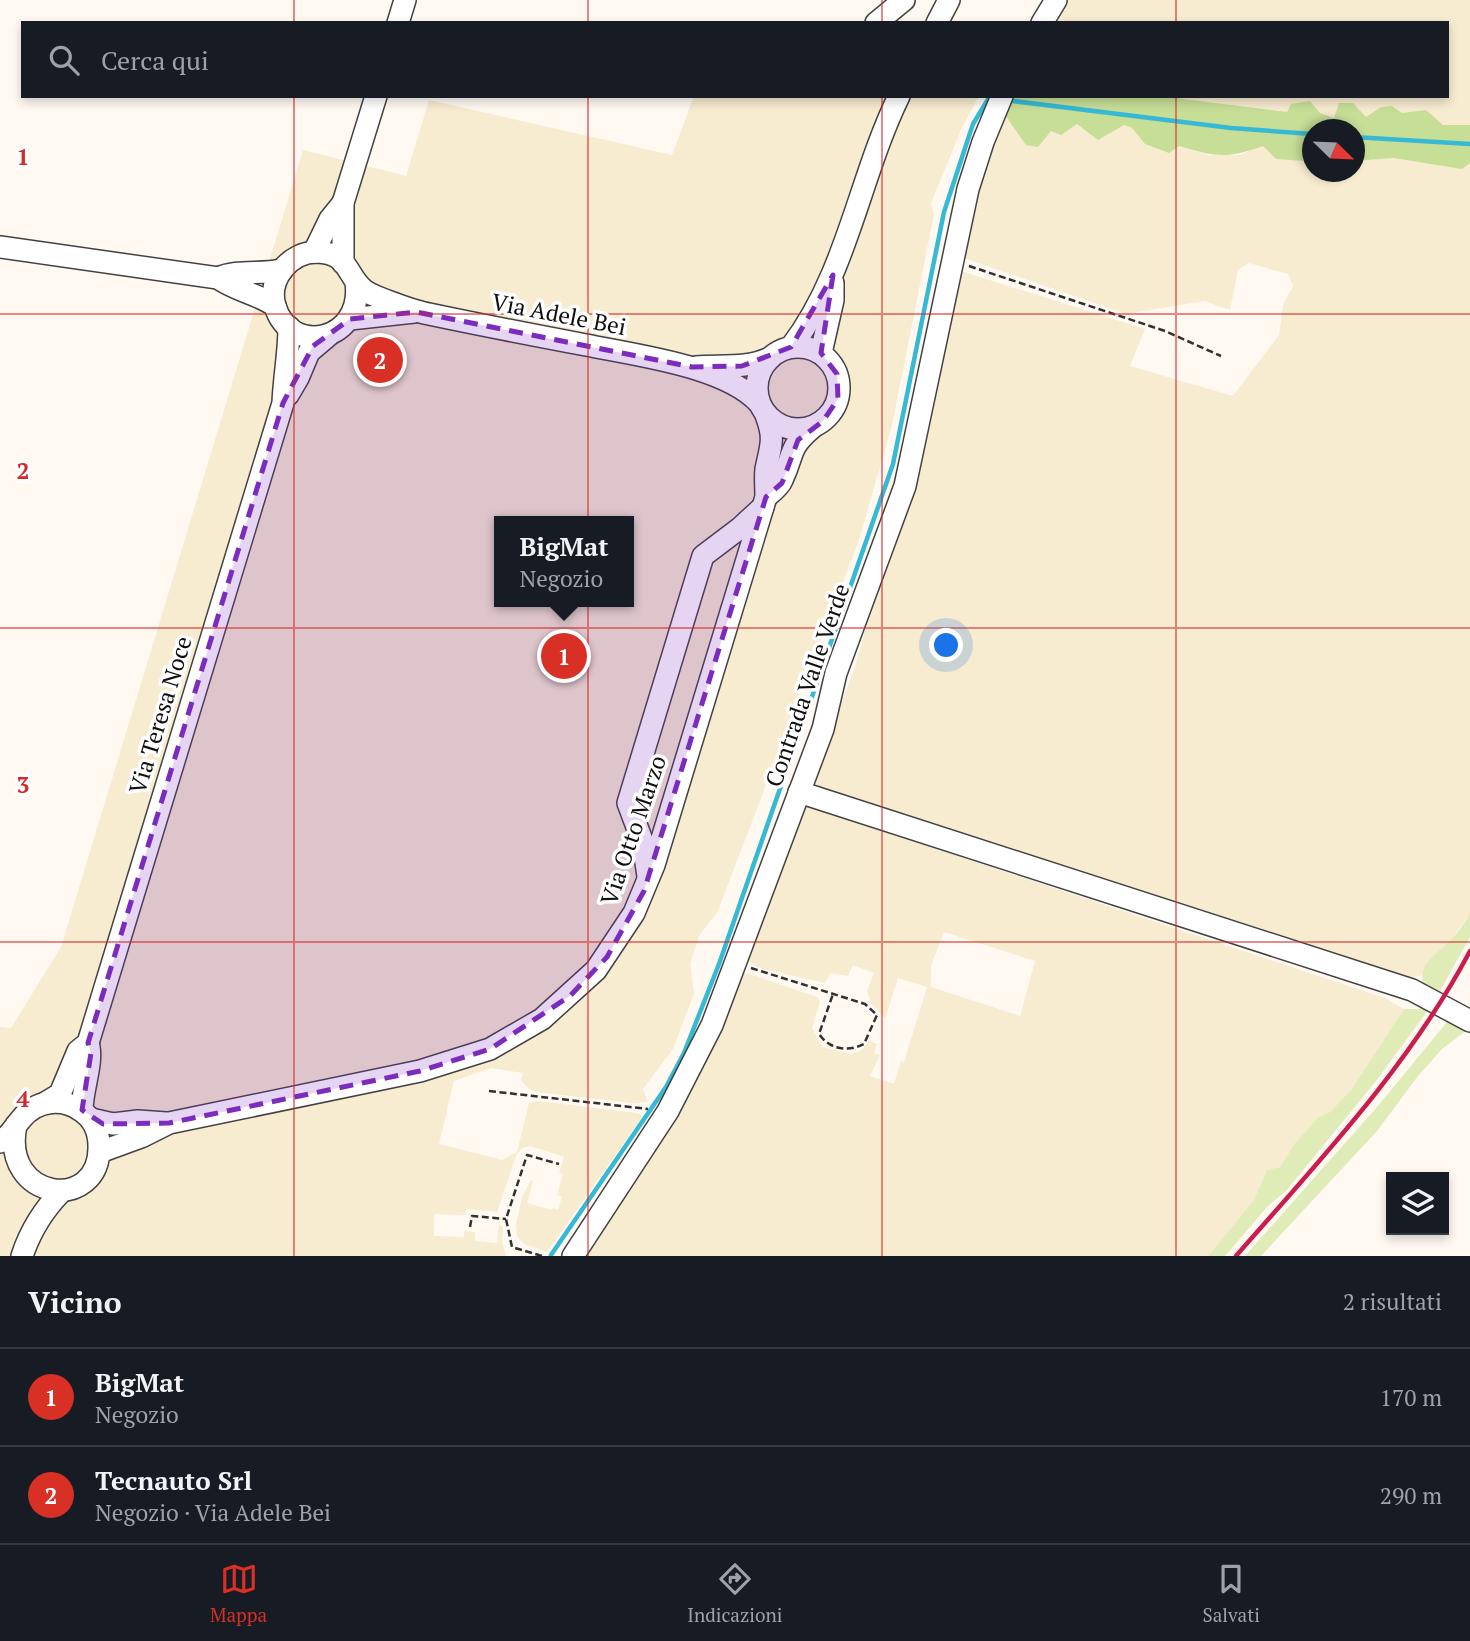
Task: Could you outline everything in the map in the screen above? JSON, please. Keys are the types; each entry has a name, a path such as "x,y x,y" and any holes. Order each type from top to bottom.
{"street":[{"path":"399,21 405,0"},
{"path":"878,21 904,0"},
{"path":"938,21 949,0"},
{"path":"1043,21 1056,0"},
{"path":"344,262 343,203 375,98"},
{"path":"792,347 808,324 833,275 860,194 898,98"},
{"name":"Contrada Valle Verde","path":"573,1256 680,1088 712,1025 823,729 836,673 905,486 968,189 999,101"},
{"path":"314,252 330,219 343,203"},
{"path":"0,247 218,278 230,287 258,295 275,306"},
{"path":"314,252 344,262 356,282 358,295 356,308 350,319 329,335 308,336 289,327 280,318 275,306 274,287 282,270 302,254 314,252"},
{"path":"218,278 231,272 248,274 282,270"},
{"path":"821,354 833,300 833,275"},
{"name":"Via Adele Bei","path":"356,282 366,292 416,312 692,367"},
{"name":"Via Adele Bei","path":"350,319 416,312"},
{"name":"Via Teresa Noce","path":"283,403 289,327"},
{"name":"Via Teresa Noce","path":"86,1115 82,1094 91,1053 88,1043 283,403 309,352 329,335"},
{"path":"792,347 808,348 831,363 839,386 838,399 823,421 801,429 788,428 777,424 748,390 692,367 742,366 758,363 792,347"},
{"path":"763,409 757,391 758,378 770,358"},
{"name":"Via Otto Marzo","path":"100,1152 169,1123 420,1071 490,1049 542,1019 596,970 634,913 649,878 765,501 766,471 773,433 763,409"},
{"name":"Via Otto Marzo","path":"765,501 782,483 787,462 798,440 813,426"},
{"path":"649,878 643,843 628,803 703,556 740,528 765,501"},
{"path":"799,792 1412,990 1470,1020"},
{"name":"Via Teresa Noce","path":"45,1103 60,1094 78,1051 88,1043"},
{"path":"0,1142 6,1139 23,1116 45,1103 60,1102 86,1115 99,1138 97,1164 89,1176 80,1184 62,1191 50,1191 35,1186 13,1171"},
{"name":"Via Otto Marzo","path":"86,1115 113,1124 138,1121 169,1123"},
{"path":"16,1125 11,1140 13,1171 29,1212 23,1252"},
{"path":"23,1252 50,1203 62,1191"}],"path":[{"path":"953,260 1165,331 1221,356"},
{"path":"735,962 865,1004 877,1015 864,1044 853,1050 839,1049 824,1042 820,1034 833,994"},
{"path":"489,1091 642,1108"},
{"path":"541,1256 512,1247 506,1219 527,1155 559,1164"},
{"path":"470,1227 472,1216 506,1219"}],"highlighted area":[{"path":"833,275 821,353 837,374 838,399 823,421 798,440 782,483 766,497 644,891 607,957 570,996 490,1049 420,1071 169,1123 103,1124 82,1110 91,1053 88,1043 283,403 313,346 350,319 416,312 692,367 742,366 791,347"}],"shaded area":[{"path":"1067,0 1470,0 1470,125 1442,125 1426,110 1402,114 1381,107 1365,118 1334,118 1320,113 1287,112 1176,98 1449,98 1449,21 1055,21"},
{"path":"693,98 978,98 961,130 931,203 934,214 892,425 859,540 718,911 699,936 690,964 694,994 673,1049 643,1089 648,1102 632,1103 536,1092 521,1080 523,1073 491,1068 454,1081 439,1144 502,1160 517,1152 529,1103 538,1101 643,1116 547,1252 524,1244 517,1236 516,1225 522,1197 531,1180 533,1181 527,1203 558,1210 562,1197 557,1195 563,1174 559,1172 564,1157 531,1146 522,1148 516,1156 497,1212 467,1209 465,1215 434,1214 434,1236 464,1237 464,1231 475,1232 475,1241 497,1243 499,1224 503,1227 502,1241 506,1256 0,1256 0,1027 11,1028 61,947 303,150 406,176 429,100 672,155"},
{"path":"1003,112 1061,134 1077,124 1124,125 1132,128 1145,144 1179,146 1209,155 1239,155 1264,145 1302,160 1302,182 1365,182 1365,160 1393,158 1431,164 1470,163 1470,914 1450,941 1433,956 1421,976 1404,979 822,790 813,780 855,667 871,609 920,471 961,271 1145,329 1130,366 1233,396 1279,335 1283,305 1293,286 1288,274 1249,263 1238,270 1230,310 1204,301 1126,314 961,257 978,181"},
{"path":"804,805 1385,998 1404,1009 1351,1090 1330,1112 1319,1117 1295,1143 1280,1167 1267,1170 1254,1200 1208,1256 587,1256 586,1252 686,1100 738,977 747,973 817,997 820,1002 812,1028 823,1047 851,1054 862,1050 869,1041 877,1044 874,1053 880,1055 870,1076 894,1084 901,1061 904,1062 927,987 898,978 885,1019 871,1003 867,991 874,973 853,965 848,976 830,973 825,983 763,969 750,963 746,953","holes":["944,932 1035,961 1020,1016 931,987 931,965"]}],"green space":[{"path":"1010,98 1176,98 1287,112 1291,104 1310,101 1320,113 1334,118 1339,103 1353,103 1366,117 1381,107 1392,106 1402,113 1426,110 1443,125 1470,125 1470,163 1462,169 1393,158 1365,160 1365,119 1302,119 1302,161 1276,159 1263,146 1231,155 1179,146 1169,153 1145,144 1132,128 1124,125 1098,140 1077,124 1061,135 1051,131 1038,147 1026,145 1003,112"},
{"path":"1470,914 1470,937 1440,991 1423,983 1426,965 1452,939"},
{"path":"1404,1009 1429,1009 1376,1081 1286,1191 1268,1206 1225,1256 1208,1256 1254,1200 1267,1170 1280,1167 1295,1143 1319,1117 1330,1112 1351,1090"},
{"path":"1452,1016 1470,1028 1442,1049 1377,1131 1261,1256 1245,1256 1377,1107"}],"waterway":[{"path":"551,1255 666,1087 684,1053 719,964 893,464 944,212 973,124 989,98"},
{"path":"1013,101 1231,128 1302,133"},
{"path":"1365,138 1470,144"}],"railway":[{"path":"1236,1256 1392,1072 1446,993 1470,951"}],"place":[{"name":"Tecnauto Srl","path":"380,360"},
{"name":"BigMat","path":"564,656"}]}
